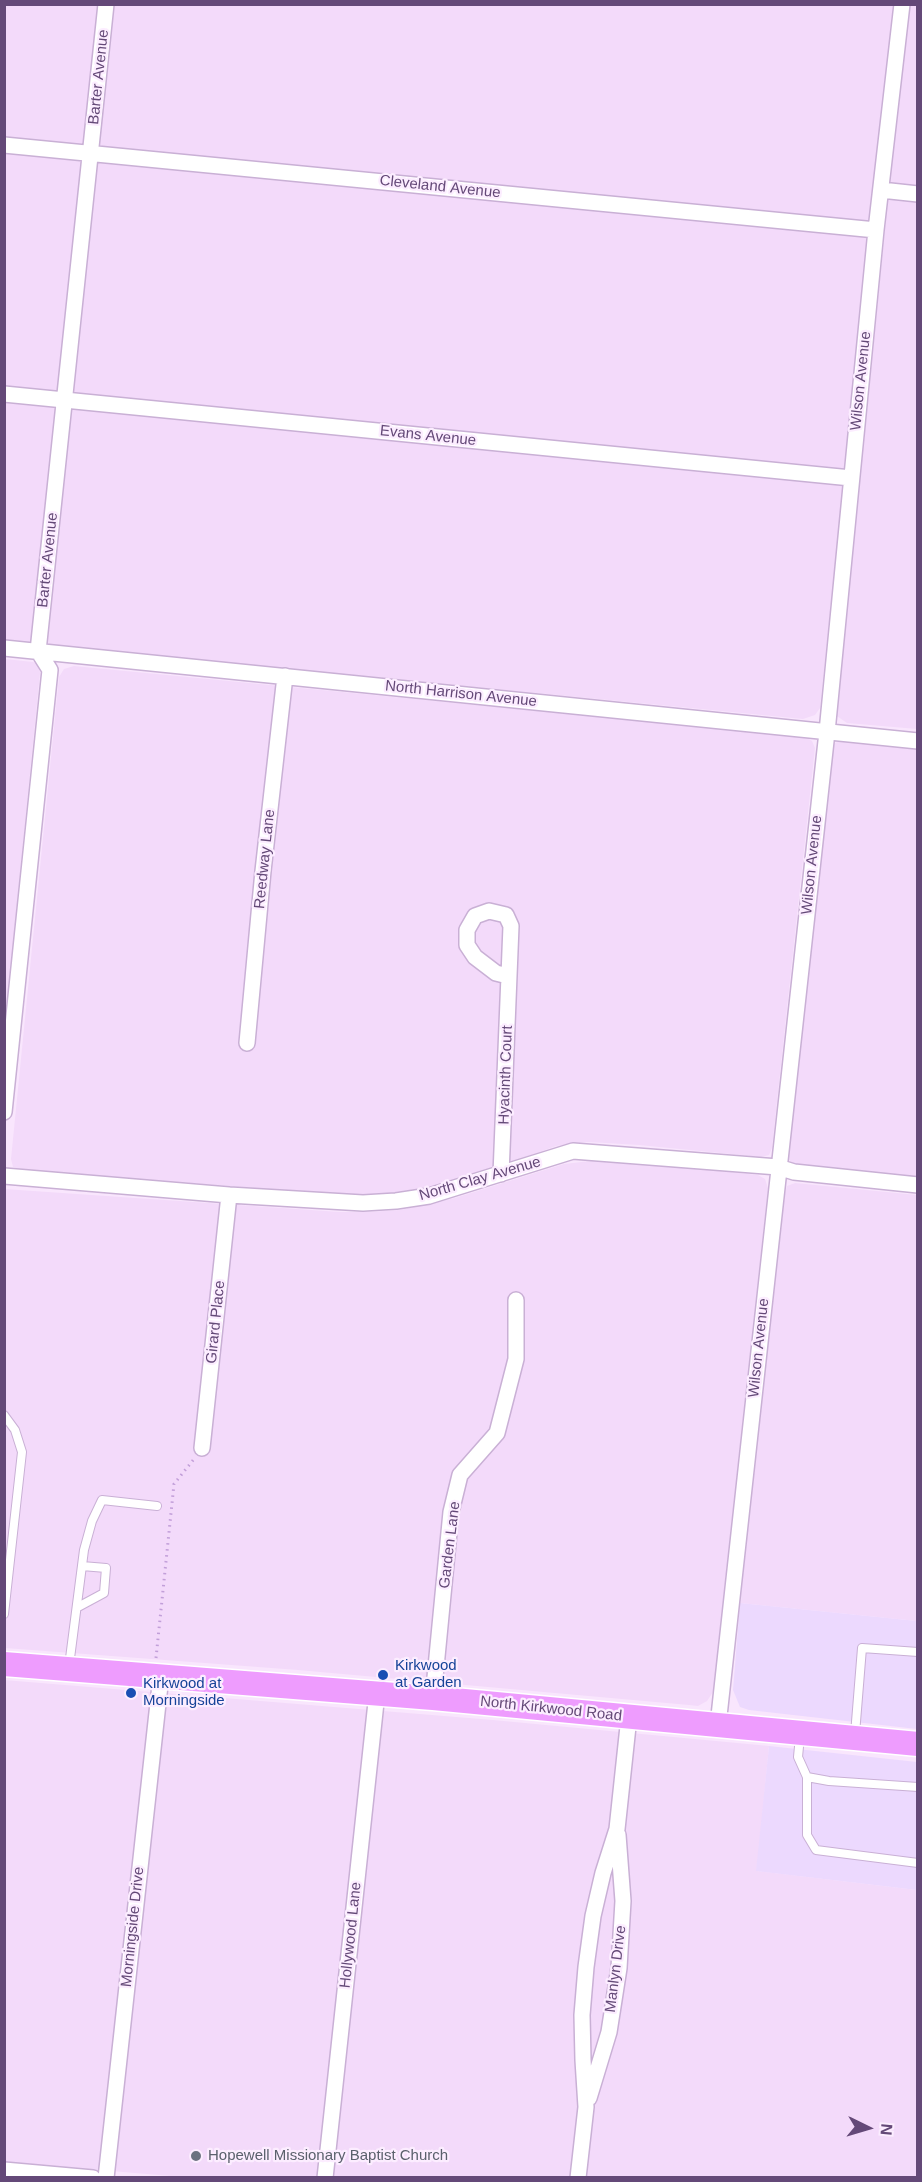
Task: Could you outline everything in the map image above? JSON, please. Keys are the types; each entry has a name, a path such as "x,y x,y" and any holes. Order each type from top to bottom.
{"main road":[{"name":"North Kirkwood Road","path":"4,1664 377,1693 918,1744"}],"street":[{"name":"Barter Avenue","path":"4,1112 50,670 38,651 106,4"},
{"name":"Wilson Avenue","path":"718,1725 826,732 876,230 902,4"},
{"name":"Cleveland Avenue","path":"4,145 876,230"},
{"path":"881,190 918,194"},
{"name":"Evans Avenue","path":"4,394 851,478"},
{"name":"North Harrison Avenue","path":"4,648 918,741"},
{"name":"Reedway Lane","path":"247,1043 285,676"},
{"name":"Hyacinth Court","path":"501,1174 508,976"},
{"name":"North Clay Avenue","path":"4,1176 330,1202 396,1201 429,1196 573,1152 778,1167 794,1173 918,1185"},
{"name":"Girard Place","path":"202,1448 230,1195"},
{"name":"Garden Lane","path":"433,1698 451,1512 460,1475 497,1433 516,1359 516,1300"},
{"name":"Morningside Drive","path":"106,2178 157,1676"},
{"name":"Hollywood Lane","path":"325,2178 377,1693"},
{"name":"Manlyn Drive","path":"578,2178 586,2107 582,2015 586,1967 595,1906 617,1829 629,1716"},
{"name":"Manlyn Drive","path":"586,2107 609,2032 619,1968 623,1901 617,1829"},
{"path":"4,2170 93,2178"}],"lane":[{"path":"4,1415 15,1430 22,1452 4,1614"},
{"path":"69,1670 84,1550 92,1521 102,1500 157,1506"},
{"path":"78,1607 104,1593 106,1568 82,1566"},
{"path":"855,1738 862,1648 918,1652"},
{"path":"801,1733 798,1757 807,1777 807,1835 816,1850 918,1863"},
{"path":"807,1777 918,1787"}],"path":[{"path":"157,1676 174,1484 202,1448"}],"shaded area":[{"path":"4,5 893,5 820,708 815,715 803,719 5,641"},
{"path":"907,5 917,5 917,729 847,723 834,714 864,442"},
{"path":"5,659 33,662 39,665 40,673 5,1024"},
{"path":"74,666 806,737 812,741 815,748 772,1148 769,1155 761,1157 639,1145 574,1143 556,1146 471,1177 439,1186 373,1195 345,1195 23,1170 13,1167 11,1159 59,677 64,669"},
{"path":"843,740 917,748 917,1177 794,1165 787,1154 830,750 835,743"},
{"path":"619,1160 758,1175 765,1179 768,1188 713,1692 707,1701 698,1706 298,1670 5,1648 4,1189 368,1212 400,1210 455,1198 564,1164"},
{"path":"795,1183 917,1195 917,1621 740,1603 785,1193 787,1186"},
{"path":"740,1603 917,1621 917,1729 749,1710 740,1707 733,1690"},
{"path":"4,1680 493,1720 769,1746 757,1871 917,1890 917,2177 194,2178 5,2162"},
{"path":"769,1746 917,1762 917,1890 756,1871"}],"place":[{"name":"Kirkwood at Garden","path":"383,1675"},
{"name":"Kirkwood at Morningside","path":"131,1693"},
{"name":"Hopewell Missionary Baptist Church","path":"196,2156"}]}
